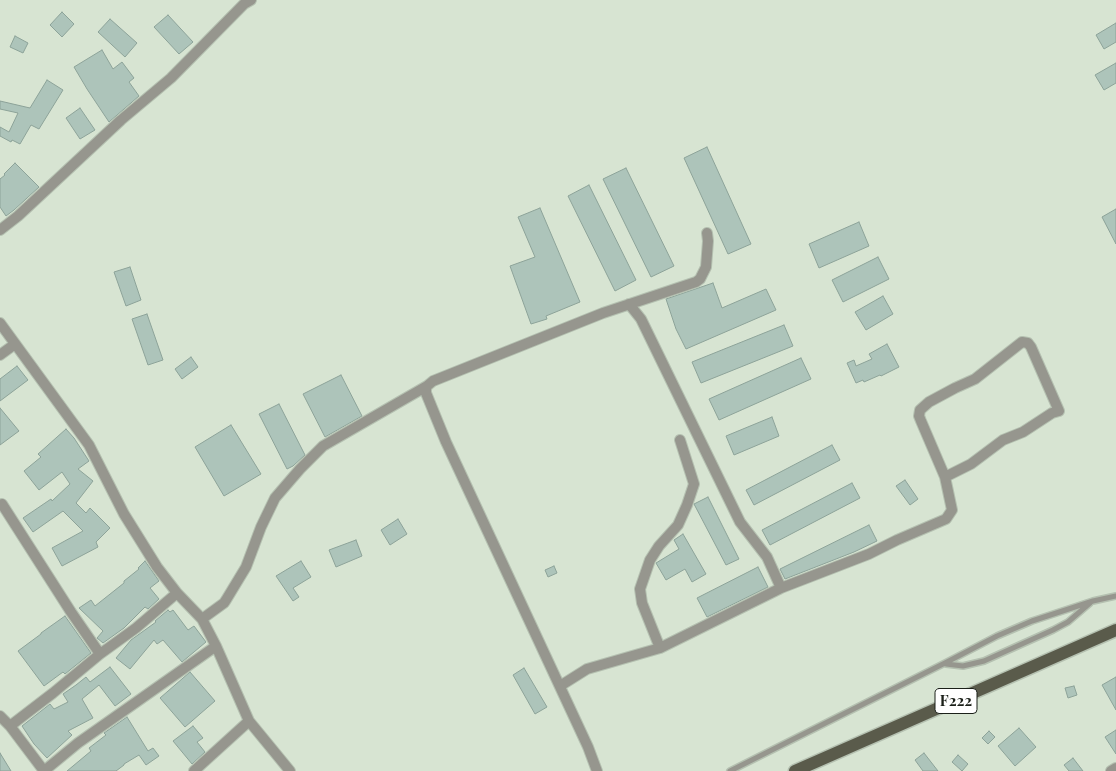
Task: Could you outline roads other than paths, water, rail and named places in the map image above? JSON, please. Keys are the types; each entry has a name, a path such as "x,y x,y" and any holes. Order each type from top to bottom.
{"main road":[{"name":"F222","path":"795,771 1116,630"}],"street":[{"path":"0,230 18,216 121,120 165,84 244,4 251,0"},
{"path":"202,619 224,603 246,567 261,527 275,498 300,468 323,446 433,381 603,313 696,282 700,279 706,267 708,257 707,234"},
{"path":"641,319 642,300"},
{"path":"629,304 641,319 740,522 767,557 781,588"},
{"path":"0,323 89,445 124,514 157,567 177,594 202,619 249,721 290,771"},
{"path":"560,686 587,669 660,648 781,588 869,554 896,540 946,519 952,510 945,477 919,416 920,410 929,402 975,379 1022,342 1028,343 1059,411 1052,413 1023,432 1003,440 971,464 945,477"},
{"path":"0,355 14,344"},
{"path":"427,386 426,393 446,442 588,747 597,771"},
{"path":"660,648 642,603 640,589 650,560 659,546 678,525 694,484 680,440"},
{"path":"2,504 100,654"},
{"path":"10,726 177,594"},
{"path":"0,716 10,726 44,771 78,743 216,646"},
{"path":"194,771 249,721"},
{"path":"1111,771 1116,768"}],"lane":[{"path":"730,771 945,664 997,636 1032,621 1093,601 1116,596"},
{"path":"945,664 963,666 984,661 1068,622 1093,601"}]}
